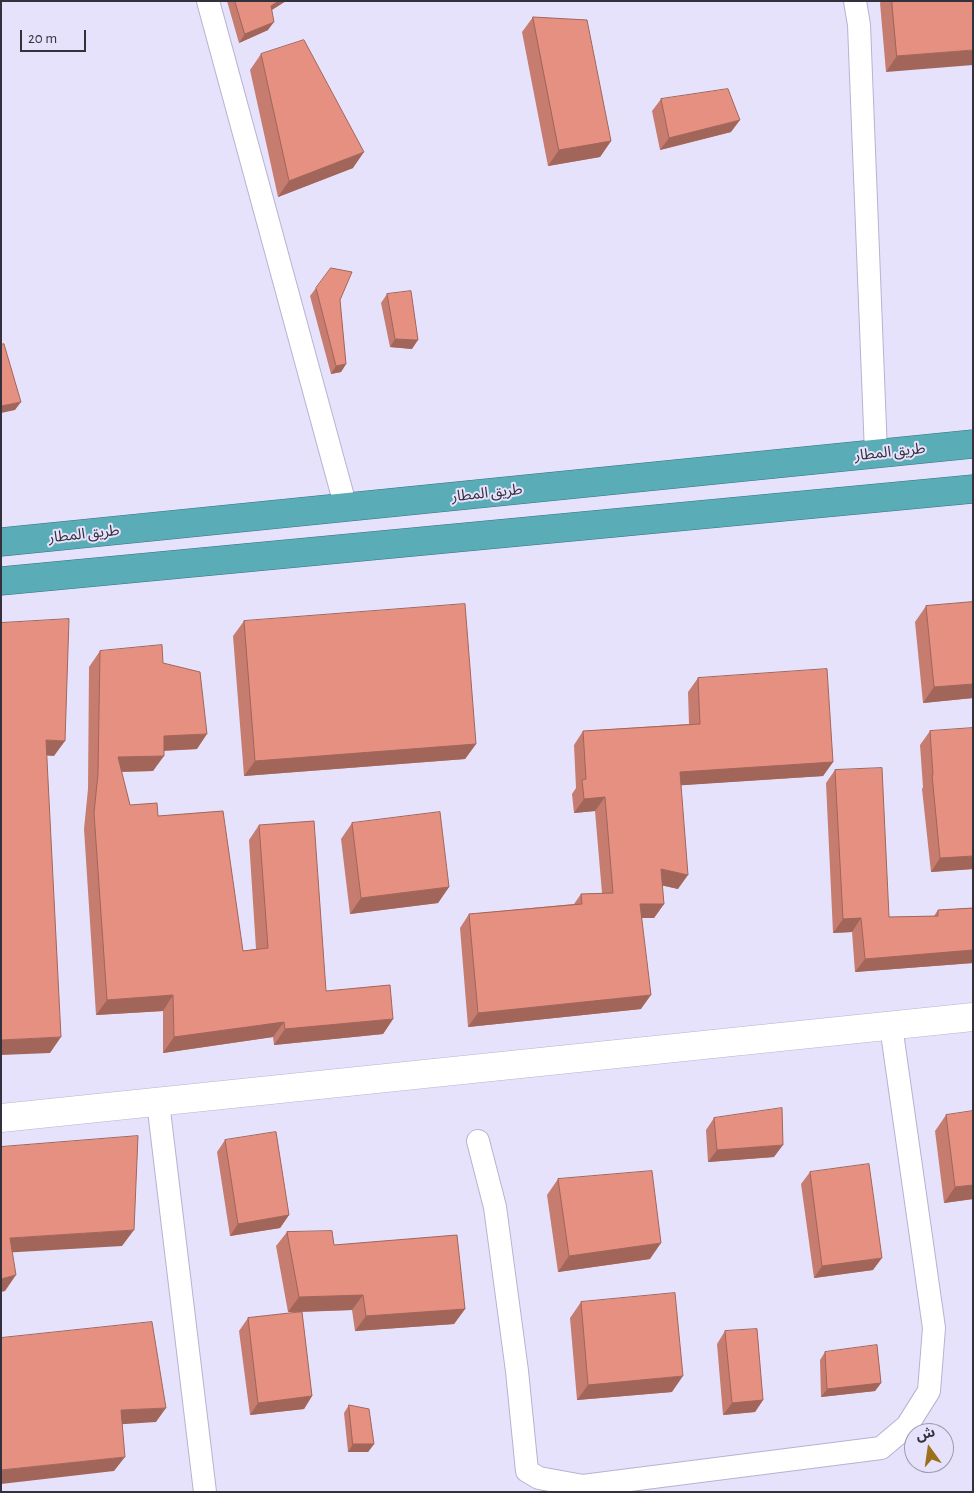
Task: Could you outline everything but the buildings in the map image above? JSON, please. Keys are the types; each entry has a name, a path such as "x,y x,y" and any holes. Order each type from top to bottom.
{"highway":[{"name":"طريق المطار","path":"1,542 973,444"},
{"path":"1,581 973,489"}],"street":[{"path":"208,1 346,508"},
{"path":"855,1 859,35 876,453"},
{"path":"1,1118 973,1017"},
{"path":"478,1141 495,1207 517,1371 527,1471 539,1478 583,1486 881,1448 907,1426 929,1391 934,1328 891,1026"},
{"path":"158,1102 204,1492"}]}
